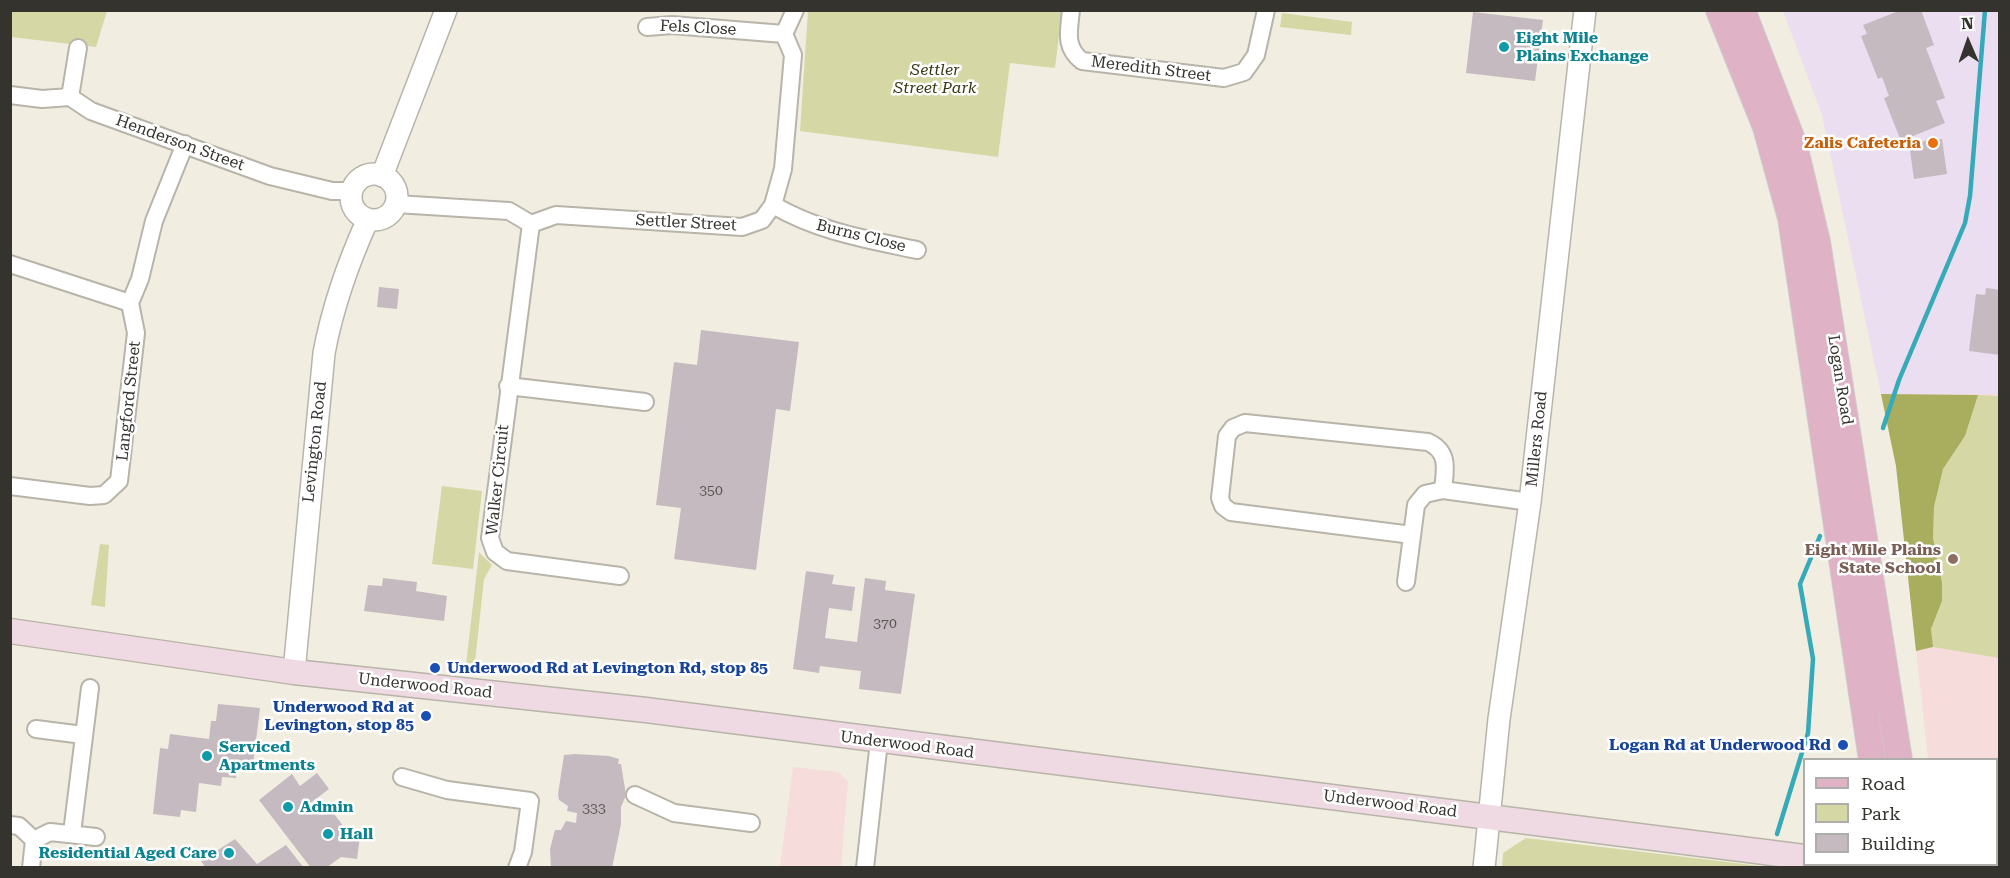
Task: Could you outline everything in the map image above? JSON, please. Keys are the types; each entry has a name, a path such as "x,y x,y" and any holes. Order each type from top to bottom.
{"main road":[{"name":"Logan Road","path":"1719,10 1766,127 1791,218 1872,758"},
{"name":"Logan Road","path":"1742,10 1794,145 1817,242 1899,758"},
{"name":"Underwood Road","path":"10,631 294,672 646,710 1803,857"}],"street":[{"path":"382,176 446,10"},
{"path":"773,205 783,169 793,55 784,34 795,10"},
{"name":"Meredith Street","path":"1071,10 1068,40 1072,53 1082,61 1224,78 1244,72 1256,55 1266,10"},
{"name":"Millers Road","path":"1484,867 1499,718 1530,502 1585,10"},
{"name":"Fels Close","path":"647,27 672,25 784,34"},
{"path":"10,95 42,99 70,97 78,48"},
{"name":"Henderson Street","path":"70,97 91,111 299,185 332,191 352,191"},
{"path":"10,264 130,303 140,279 154,221 185,144"},
{"path":"382,176 395,187 396,204 385,217 368,219 354,208 352,191 364,177 382,176"},
{"path":"396,204 509,211 531,224"},
{"name":"Settler Street","path":"531,224 556,215 742,227 762,220 773,205"},
{"name":"Burns Close","path":"773,205 800,221 828,231 917,250"},
{"name":"Levington Road","path":"294,672 324,353 332,312 341,283 368,219"},
{"name":"Walker Circuit","path":"531,224 508,386 490,538 495,552 507,561 620,576"},
{"name":"Langford Street","path":"10,486 90,496 104,495 119,481 136,333 130,303"},
{"path":"508,386 645,402"},
{"path":"1412,535 1231,512 1223,506 1220,498 1227,436 1233,428 1245,423 1428,442 1440,447 1445,456 1443,490"},
{"path":"1407,582 1416,505 1425,494 1443,490 1530,502"},
{"path":"72,833 90,688"},
{"path":"36,729 83,735"},
{"path":"869,867 879,741"},
{"path":"402,777 447,790 530,801 523,852 517,867"},
{"path":"634,795 674,813 751,823"},
{"path":"10,825 19,826 34,840"},
{"path":"34,840 50,832 96,837"},
{"path":"31,867 34,840"}],"shaded area":[{"path":"1783,11 1999,11 1999,394 1881,394 1822,115"},
{"name":"Eight Mile Plains State School","path":"1881,394 1999,394 1999,855 1998,758 1928,758 1896,466"},
{"path":"793,767 838,772 848,781 841,867 780,867"}],"green space":[{"name":"Settler Street Park","path":"808,10 1062,11 1055,68 1010,63 998,157 800,131"},
{"path":"11,11 107,11 96,47 11,37"},
{"path":"1282,13 1352,22 1351,35 1280,27"},
{"path":"1881,394 1978,395 1965,436 1943,469 1934,507 1933,538 1942,583 1942,601 1931,629 1933,647 1916,651 1896,466"},
{"path":"1978,395 1999,396 1999,658 1933,647 1931,629 1942,601 1933,538 1934,507 1943,469 1965,436"},
{"path":"442,486 482,491 473,569 432,564"},
{"path":"100,544 109,545 105,607 91,605"},
{"path":"479,552 492,565 484,579 475,662 466,665"},
{"path":"1526,838 1769,867 1502,867 1503,853"}],"building":[{"path":"1901,10 1921,10 1934,45 1926,48 1945,98 1936,101 1945,123 1901,141 1884,98 1889,96 1882,77 1878,79 1861,36 1867,34 1863,25"},
{"name":"Eight Mile Plains Exchange","path":"1473,12 1543,20 1535,81 1466,73"},
{"path":"1942,139 1947,174 1914,179 1909,143"},
{"path":"379,287 399,289 397,309 377,307"},
{"path":"1986,288 2000,290 2000,355 1969,351 1976,294 1985,295"},
{"path":"701,330 799,342 790,411 776,409 756,570 674,559 681,508 656,505 674,362 697,365"},
{"path":"806,571 834,575 832,584 855,587 852,611 829,608 825,638 857,642 865,578 886,581 885,590 915,594 901,694 859,689 861,671 820,666 819,673 793,669"},
{"path":"383,578 417,582 416,591 447,596 444,621 364,611 368,585 382,586"},
{"name":"Serviced Apartments","path":"218,704 260,708 253,765 237,763 236,778 222,777 221,786 199,783 196,812 181,810 180,817 153,814 160,748 168,749 170,734 209,739 211,721 216,721"},
{"path":"564,755 609,756 619,759 618,764 621,764 626,795 621,807 621,824 612,868 551,868 550,849 555,830 561,830 566,821 576,823 577,813 567,811 568,806 559,800 558,794"},
{"path":"317,773 329,789 309,804 315,812 326,803 344,827 361,830 357,859 341,857 326,868 311,868 259,800 292,774 300,786"},
{"name":"Residential Aged Care","path":"235,839 257,864 286,845 304,868 206,868 201,861"}],"waterway":[{"path":"1883,428 1899,380 1965,223 1970,196 1985,10"},
{"path":"1777,834 1808,733 1813,659 1800,584 1820,536"}],"place":[{"name":"Eight Mile Plains Exchange","path":"1504,47"},
{"name":"Zalis Cafeteria","path":"1933,143"},
{"name":"Eight Mile Plains State School","path":"1953,559"},
{"name":"Underwood Rd at Levington Rd, stop 85","path":"435,668"},
{"name":"Underwood Rd at Levington, stop 85","path":"426,716"},
{"name":"Logan Rd at Underwood Rd","path":"1843,745"},
{"name":"Serviced Apartments","path":"207,756"},
{"name":"Admin","path":"288,807"},
{"name":"Hall","path":"328,834"},
{"name":"Residential Aged Care","path":"229,853"}]}
